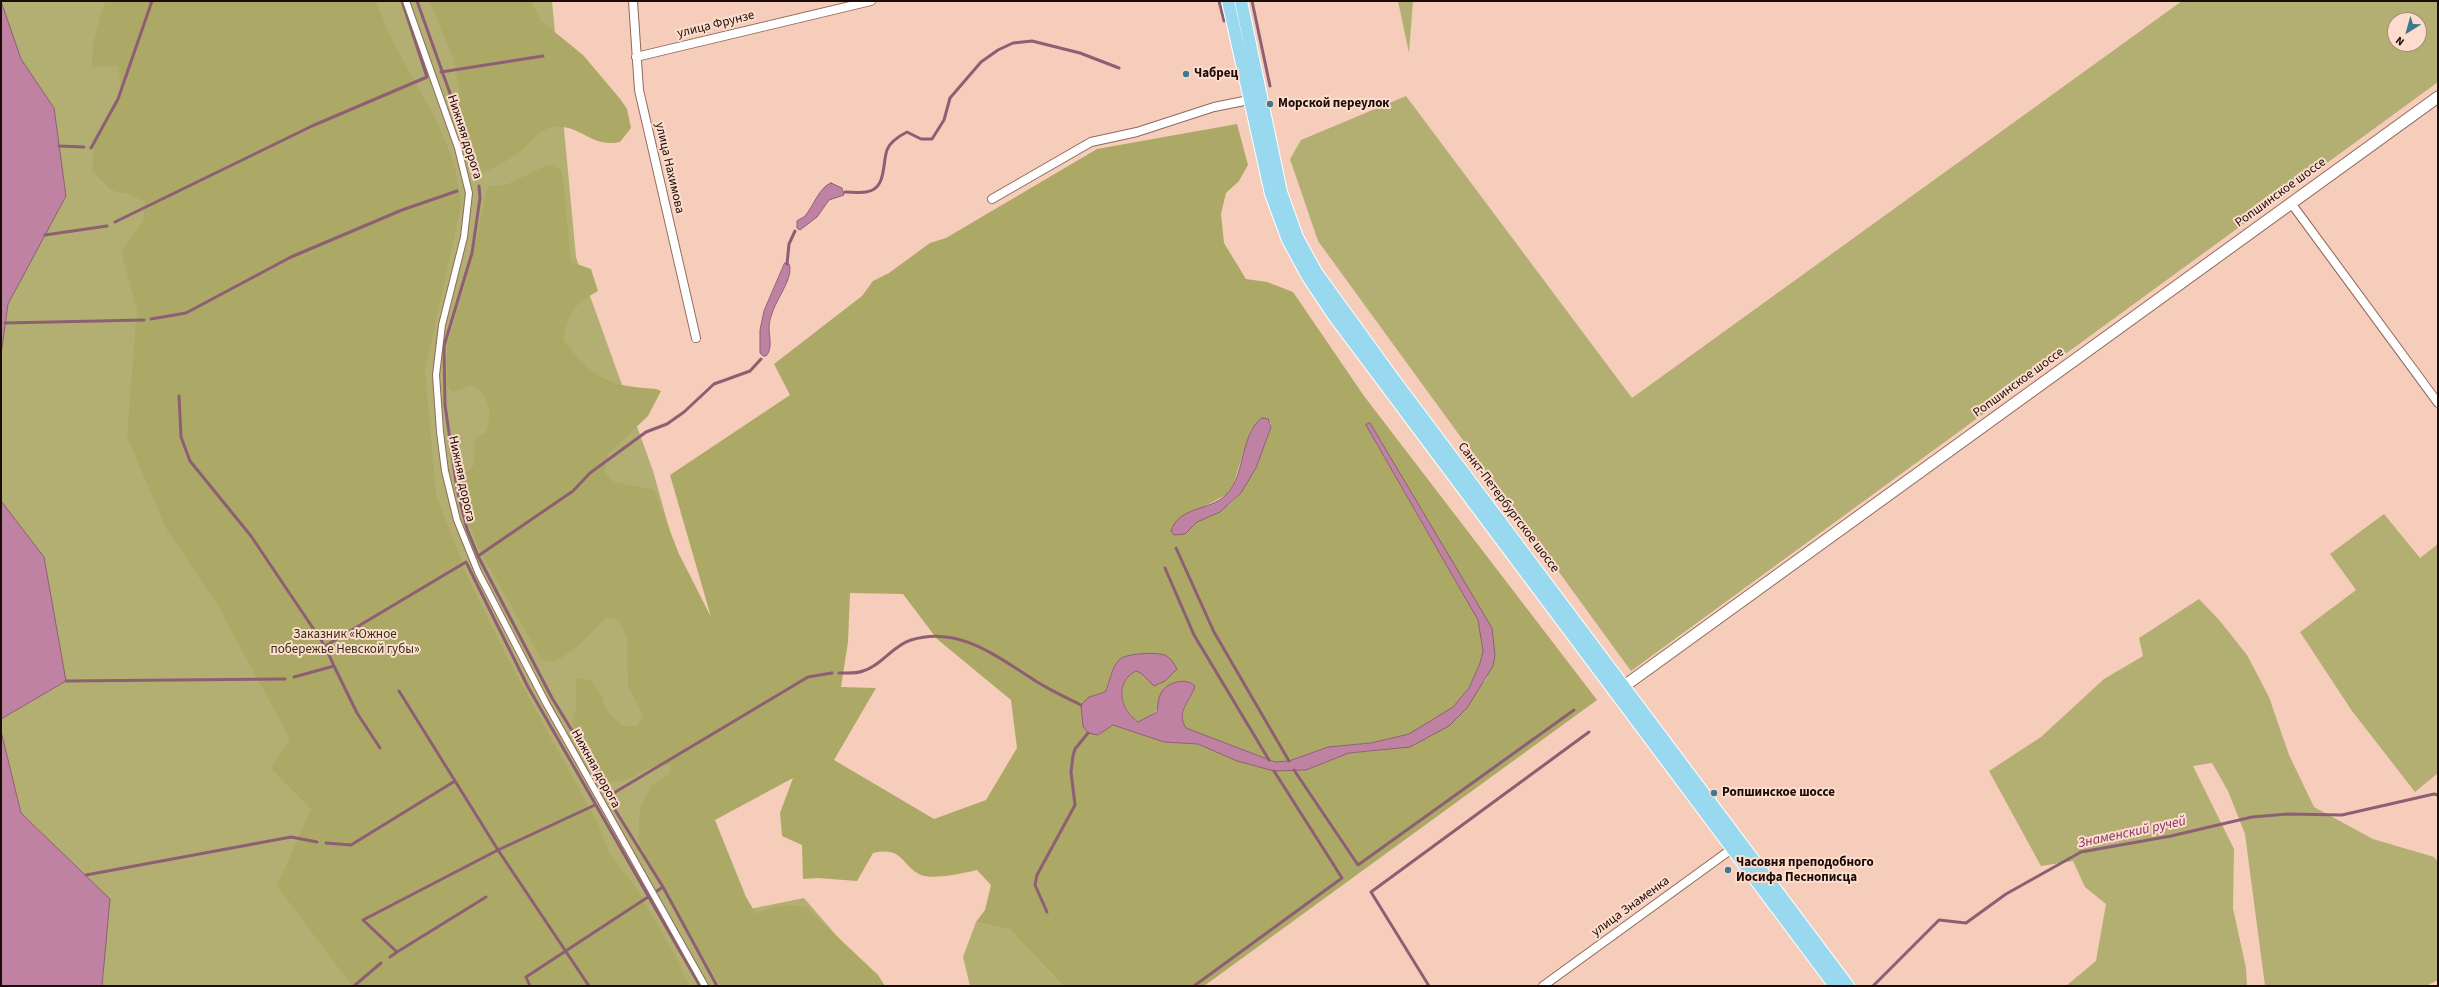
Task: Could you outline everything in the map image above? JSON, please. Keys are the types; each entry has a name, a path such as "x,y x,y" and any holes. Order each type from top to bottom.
{"main road":[{"name":"Санкт-Петербургское шоссе","path":"1228,1 1249,100 1275,207 1288,240 1308,277 1334,316 1620,689 1843,985"},
{"name":"Санкт-Петербургское шоссе","path":"1241,1 1281,192 1297,237 1316,272 1620,689 1732,848 1843,985"},
{"name":"Ропшинское шоссе","path":"1620,689 2438,97"}],"street":[{"name":"Нижняя дорога","path":"406,1 458,148 469,193 464,238 442,325 436,375 440,432 454,510 478,572 546,703 705,986"},
{"name":"улица Нахимова","path":"633,1 639,90 696,338"},
{"name":"улица Фрунзе","path":"636,57 872,1"},
{"path":"992,199 1091,142 1136,132 1214,107 1249,100"},
{"path":"2291,203 2438,403"},
{"name":"улица Знаменка","path":"1543,986 1732,848"}],"green space":[{"name":"Заказник «Южное побережье Невской губы»","path":"1,1 552,1 576,257 653,471 696,624 698,824 745,910 804,898 880,986 102,986 104,970 48,839 21,813 1,731"},
{"path":"105,1 376,1 386,27 439,126 450,152 457,178 461,206 425,371 436,494 468,578 510,663 598,824 610,854 637,889 678,961 689,986 352,986 277,886 311,809 271,768 290,739 217,604 167,530 127,437 137,310 121,252 143,221 145,202 131,195 111,190 92,171 94,143 109,120 121,89 118,66 92,67 93,43"},
{"path":"429,1 531,1 540,20 583,55 621,100 627,109 631,128 620,142 610,143 601,142 579,132 563,127 548,128 539,133 521,151 511,158 481,173 468,158 459,111 459,87 454,59"},
{"path":"1398,1 1413,1 1409,53"},
{"path":"2182,1 2438,1 2438,82 1631,671 1318,241 1290,159 1301,140 1406,96 1632,398"},
{"path":"1237,124 1248,165 1239,181 1226,193 1221,214 1224,243 1246,279 1267,282 1293,292 1364,396 1597,700 1204,986 1063,986 1010,930 976,922 985,910 991,885 977,870 949,876 933,877 921,875 909,867 897,855 891,852 883,852 873,853 857,881 818,878 803,879 802,845 782,836 780,813 793,778 715,820 746,897 756,914 781,906 800,906 807,908 878,975 885,986 721,986 663,891 639,842 639,819 642,803 651,787 669,774 672,765 655,766 621,781 605,781 572,724 576,710 576,678 590,680 602,696 605,709 623,726 637,726 643,715 628,686 627,637 619,620 607,617 572,651 554,662 542,660 480,551 466,516 460,485 466,472 474,465 475,438 486,433 489,412 487,401 479,390 473,385 452,392 447,386 447,345 470,267 488,186 506,185 549,164 562,171 571,262 591,269 598,291 582,301 573,310 567,322 563,340 584,364 602,378 624,385 661,391 648,416 608,454 604,471 614,482 654,490 679,554 711,617 670,475 790,395 774,364 862,296 873,281 889,273 930,243 946,238 1097,149","holes":["1262,418 1271,423 1271,427 1256,468 1241,493 1229,505 1197,522 1185,534 1205,506 1226,495 1233,485 1251,430","1366,425 1492,628 1487,678 1449,725 1431,734 1383,750 1349,753 1306,770 1274,771 1237,761 1198,744 1164,742 1113,725 1098,735 1089,697 1105,692 1115,665 1138,654 1145,654 1177,669 1165,681 1148,680 1141,672 1136,671 1129,676 1122,689 1122,696 1127,711 1138,722 1154,713 1159,704 1194,691 1186,704 1183,713 1182,718 1186,728 1275,762 1289,761 1328,747 1371,743 1410,734 1453,707 1469,688 1480,663 1483,651 1478,620","850,593 903,594 937,639 1011,700 1017,748 986,800 934,819 834,760 876,688 841,687 848,642"]},
{"path":"2384,514 2420,558 2438,544 2438,773 2415,792 2352,711 2300,632 2356,590 2330,554"},
{"path":"2199,599 2220,621 2247,655 2269,697 2289,755 2314,807 2373,839 2434,857 2438,862 2438,980 2426,986 2265,986 2245,834 2228,791 2212,763 2193,766 2234,849 2233,908 2246,968 2247,986 2067,985 2096,961 2106,904 2085,887 2073,861 2041,866 1989,771 2041,737 2104,679 2143,656 2139,638"},
{"path":"976,922 1010,930 1063,986 970,986 963,957"}],"shaded area":[{"path":"1,1 21,59 54,108 66,196 8,304 1,355"},
{"path":"831,183 842,188 844,195 829,200 817,217 800,230 797,228 797,221 805,216 823,188"},
{"path":"785,263 789,264 789,277 770,318 769,350 766,356 763,356 760,353 760,330 764,311"},
{"path":"1262,418 1268,419 1271,427 1256,468 1241,493 1220,512 1197,522 1185,534 1174,535 1171,531 1175,523 1181,517 1212,504 1226,495 1237,477 1250,434 1255,425"},
{"path":"1370,423 1492,628 1495,655 1493,666 1467,708 1449,726 1410,747 1349,753 1306,770 1274,771 1237,761 1198,744 1164,742 1113,725 1098,735 1088,733 1083,726 1081,705 1089,697 1105,692 1114,667 1119,660 1128,656 1141,654 1165,655 1171,659 1177,669 1165,681 1154,686 1141,673 1136,671 1124,682 1122,696 1124,703 1127,711 1138,722 1157,712 1160,695 1168,686 1182,681 1191,683 1195,686 1185,706 1182,716 1186,728 1275,762 1289,761 1328,747 1371,743 1409,734 1453,707 1469,688 1480,663 1483,651 1478,620 1366,425"},
{"path":"1,501 44,557 66,681 1,719"},
{"path":"1,731 21,813 110,899 102,986 1,986"}],"waterway":[{"path":"91,148 118,99 152,1"},
{"path":"115,222 312,126 427,77 402,1"},
{"path":"417,1 466,138 476,174"},
{"path":"1219,1 1224,21"},
{"path":"1252,1 1270,86"},
{"path":"845,192 866,192 873,190 877,186 881,181 888,147 901,135 907,132 921,139 932,139 944,120 950,98 981,62 998,50 1013,43 1032,41 1080,53 1119,68"},
{"path":"441,72 543,56"},
{"path":"59,146 84,147"},
{"path":"479,186 480,198 472,253 444,346 445,405 457,489 467,529 478,556 552,698 592,763 607,797 663,887 717,986"},
{"path":"151,319 186,313 291,257 402,210 457,191"},
{"path":"45,235 107,226"},
{"path":"787,264 789,244 795,231"},
{"path":"5,323 144,320"},
{"path":"478,556 573,491 590,473 646,432 667,424 684,412 714,384 750,371 761,359"},
{"path":"179,396 181,437 190,461 251,536 325,646"},
{"path":"1176,548 1214,632 1289,761"},
{"path":"294,677 334,666 325,646 466,562 528,687 700,986"},
{"path":"1165,568 1194,635 1269,760"},
{"path":"839,673 857,673 869,668 881,661 898,647 911,640 943,636 973,644 1001,659 1054,692 1081,705"},
{"path":"334,666 357,713 380,748"},
{"path":"607,797 808,677 832,673"},
{"path":"66,681 285,679"},
{"path":"399,691 498,850 589,986"},
{"path":"1294,770 1358,865 1574,710"},
{"path":"1429,986 1371,892 1589,732"},
{"path":"1047,912 1035,885 1037,875 1075,805 1071,772 1073,756 1075,749 1088,733"},
{"path":"1194,986 1342,878 1274,771"},
{"path":"326,843 351,845 455,781"},
{"name":"Знаменский ручей","path":"1873,986 1939,920 1966,923 2006,894 2081,852 2171,836 2252,817 2288,814 2342,815 2434,794 2438,795"},
{"path":"390,957 397,952 363,920 498,850 595,805"},
{"path":"86,875 291,837 317,842"},
{"path":"657,891 663,887"},
{"path":"397,952 486,897"},
{"path":"530,986 526,977 648,897"},
{"path":"354,986 381,963"}],"place":[{"name":"Чабрец","path":"1186,74"},
{"name":"Морской переулок","path":"1270,104"},
{"name":"Ропшинское шоссе","path":"1714,793"},
{"name":"Часовня преподобного Иосифа Песнописца","path":"1728,870"}]}
